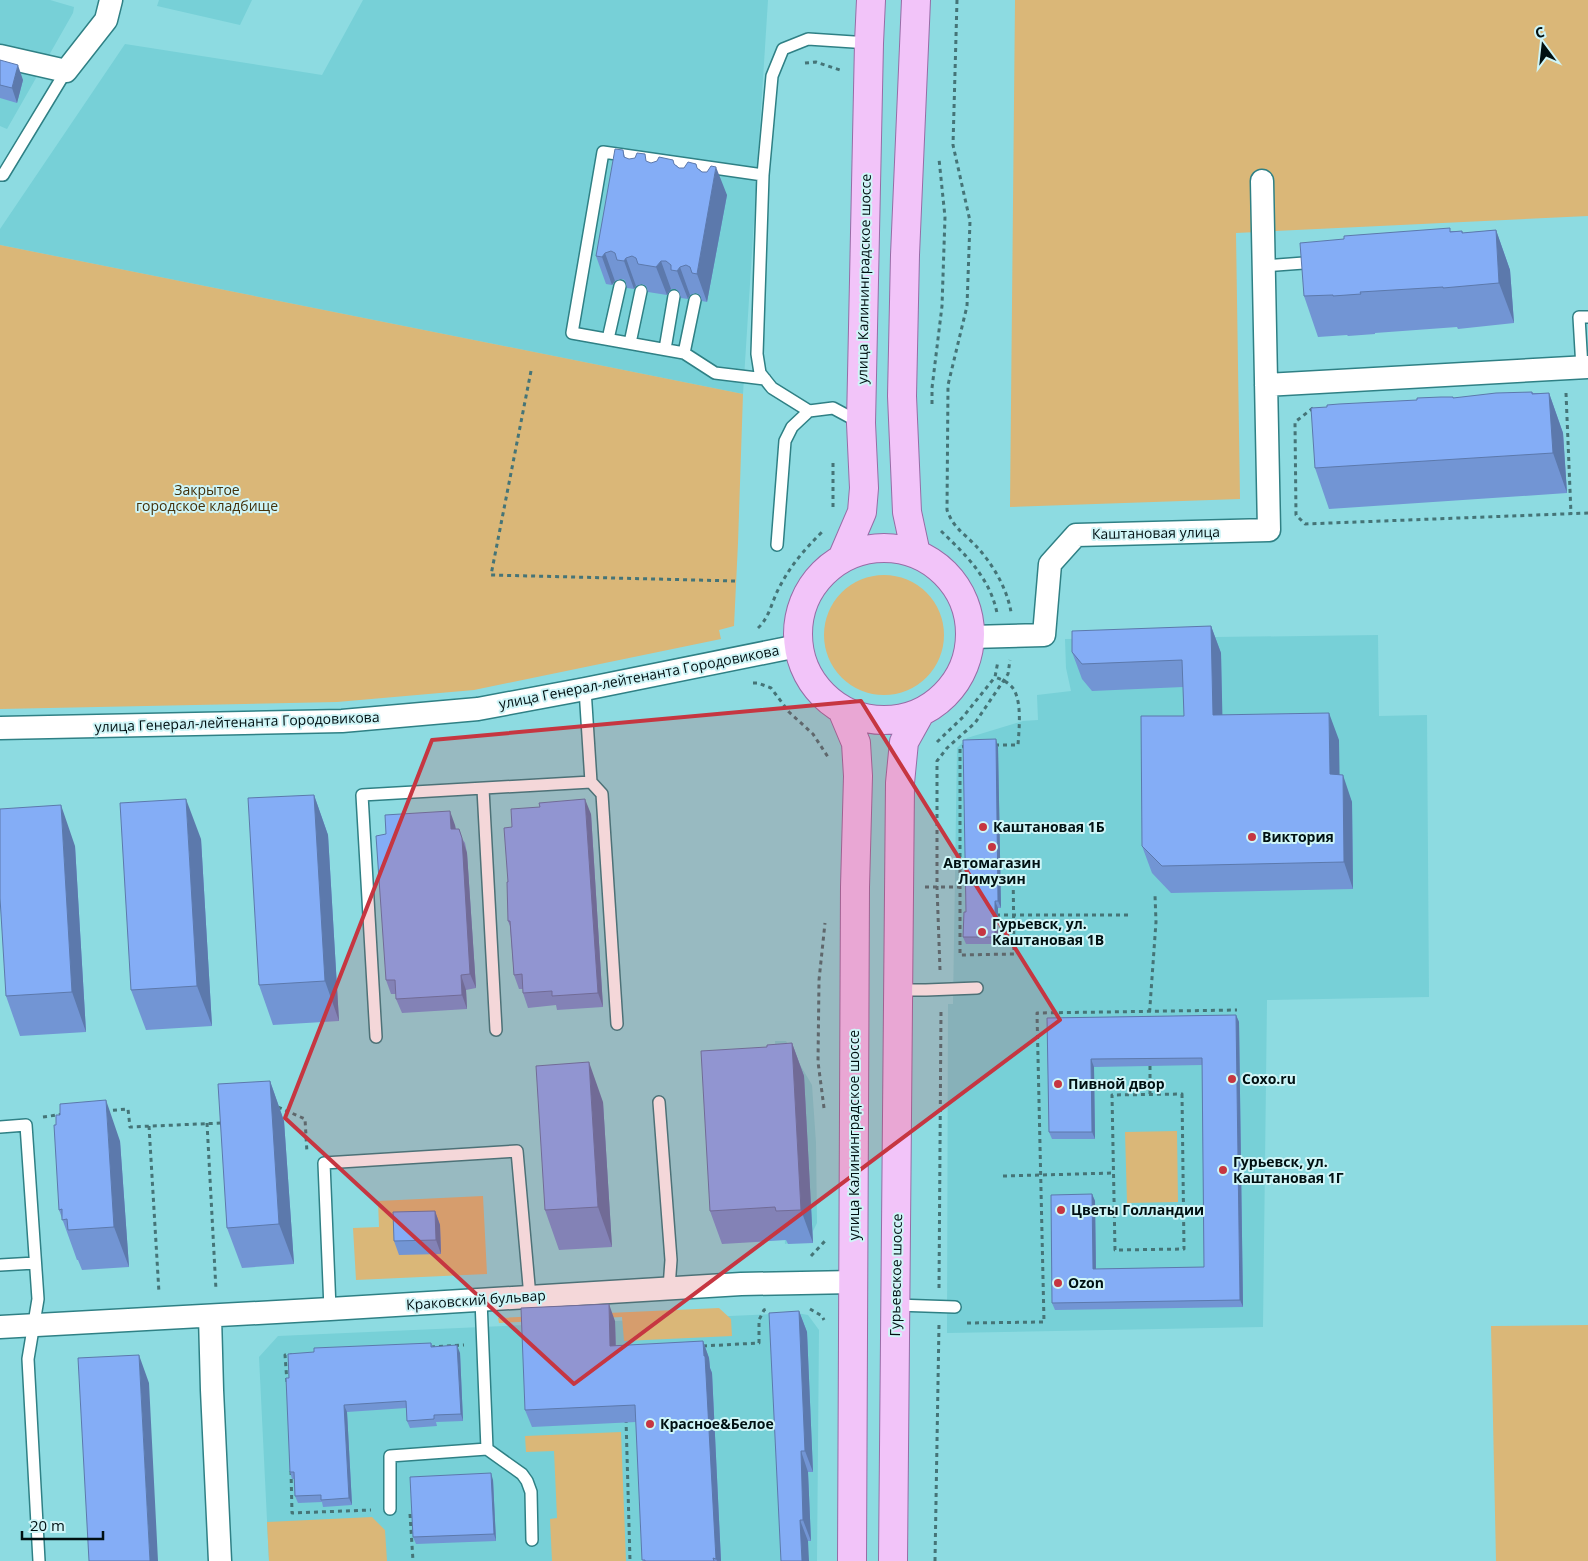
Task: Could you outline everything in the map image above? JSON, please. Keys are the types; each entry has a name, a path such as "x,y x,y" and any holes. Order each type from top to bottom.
{"main road":[{"name":"улица Калининградское шоссе","path":"844,554 862,512 864,488 861,423 871,0"},
{"path":"916,0 905,256 902,396 907,512 916,554"},
{"path":"877,546 906,548 916,554 951,578 965,601 971,637 966,665 945,696 919,715 887,722 859,718 843,712 828,701 814,686 802,662 798,646 812,582 844,554 877,546"},
{"name":"улица Калининградское шоссе","path":"843,712 856,743 858,776 855,887 852,1561"},
{"path":"899,990 900,783 904,742 919,715"},
{"name":"Гурьевское шоссе","path":"893,1561 899,990"}],"street":[{"path":"0,56 66,71 106,20 111,0"},
{"path":"1262,181 1266,385 1585,368"},
{"name":"Каштановая улица","path":"971,637 1044,635 1050,564 1076,535 1270,530 1266,385"},
{"name":"улица Генерал-лейтенанта Городовикова","path":"0,728 342,721 478,709 584,690 798,646"},
{"name":"Краковский бульвар","path":"0,1327 330,1310 741,1284 854,1282"},
{"path":"210,1316 220,1561"}],"lane":[{"path":"809,411 772,388 760,373 757,354 763,175 772,76 783,49 808,39 869,43"},
{"path":"0,175 3,175 66,71"},
{"path":"763,175 716,173 667,161 603,152 572,332 684,353 715,373 765,379"},
{"path":"642,172 645,158"},
{"path":"664,176 667,161"},
{"path":"1264,266 1332,262"},
{"path":"608,339 620,286"},
{"path":"630,343 642,290"},
{"path":"665,349 674,296"},
{"path":"684,353 695,300"},
{"path":"1585,368 1579,318 1588,317"},
{"path":"777,544 785,441 792,426 809,411 833,408 861,423"},
{"path":"584,690 591,782 602,794 616,1024"},
{"path":"376,1037 362,795 483,790 591,782"},
{"path":"483,790 496,1030"},
{"path":"899,990 977,988"},
{"path":"659,1102 671,1260 669,1288"},
{"path":"0,1127 26,1125 38,1300 28,1358 39,1561"},
{"path":"330,1310 324,1163 517,1151 530,1296"},
{"path":"0,1265 35,1263"},
{"path":"481,1300 487,1449"},
{"path":"896,1305 955,1307"},
{"path":"390,1509 390,1456 487,1449 522,1474 527,1481 531,1492 532,1540"}],"path":[{"path":"935,1561 941,989 937,887 938,761 947,748 975,723 1008,674 1014,636 1011,609 990,563 975,545 952,523 947,510 948,385 967,306 970,221 953,145 958,0"},
{"path":"802,64 816,62 840,70 840,79"},
{"path":"932,407 932,388 942,306 945,217 938,152"},
{"path":"531,371 491,574 736,581"},
{"path":"1571,514 1566,392 1573,392"},
{"path":"1316,407 1295,422 1296,515 1305,524 1588,513"},
{"path":"832,511 833,457"},
{"path":"755,631 765,622 779,587 795,560 826,528"},
{"path":"938,529 965,553 978,570 996,606"},
{"path":"932,749 964,717 996,677 1011,686 1017,696 1019,708 1018,744 989,746"},
{"path":"750,683 758,683 770,688 789,712 813,734 828,756 828,766"},
{"path":"970,746 960,746 960,955 1014,954 1014,864"},
{"path":"925,878 925,896"},
{"path":"1149,1024 1156,922 1155,895"},
{"path":"987,915 1128,914"},
{"path":"826,915 819,980 818,1062 826,1116"},
{"path":"960,915 969,915"},
{"path":"960,1323 1044,1322 1037,1014 1149,1010 1237,1010"},
{"path":"1150,1066 1150,1094"},
{"path":"1182,1094 1184,1249 1115,1250 1114,1173 1112,1095 1182,1094"},
{"path":"271,1104 305,1119 307,1158"},
{"path":"101,1111 128,1109 130,1127 227,1122"},
{"path":"26,1125 47,1116 65,1114"},
{"path":"207,1124 216,1291"},
{"path":"149,1126 159,1294"},
{"path":"1003,1176 1114,1173"},
{"path":"805,1257 813,1256 825,1241 827,1232"},
{"path":"694,1346 759,1343 759,1320 764,1310 772,1308"},
{"path":"423,1347 482,1344"},
{"path":"287,1385 285,1355 295,1354"},
{"path":"626,1416 630,1561"},
{"path":"290,1464 292,1513 410,1508 413,1561"}],"highlighted area":[{"path":"861,701 1060,1020 574,1384 285,1118 432,740"}],"shaded area":[{"path":"0,0 50,0 74,7 73,13 7,129 0,126"},
{"path":"159,0 252,0 240,25 157,6"},
{"path":"363,0 768,0 743,394 0,245 0,229 125,44 322,75"},
{"path":"1378,635 1379,716 1427,715 1429,997 1267,1000 1263,1327 947,1333 948,1004 953,1004 957,748 967,738 1023,721 1038,720 1037,695 1071,691 1066,668 1065,639"},
{"path":"775,1041 786,1041 812,1085 816,1143 817,1223 809,1239 785,1244"},
{"path":"797,1313 808,1315 819,1330 817,1561 269,1561 259,1357 278,1336"}],"green space":[{"path":"1015,0 1588,0 1588,216 1236,233 1240,499 1010,507"},
{"name":"Закрытое городское кладбище","path":"0,245 743,394 734,626 719,630 721,639 474,690 337,702 0,709"},
{"path":"884,575 896,576 907,580 917,585 926,593 934,602 939,612 943,623 943,647 939,658 934,668 926,677 917,685 907,690 896,694 884,695 872,694 861,690 851,685 842,677 834,668 829,658 825,647 824,635 825,623 829,612 834,602 842,593 851,585 861,580 872,576"},
{"path":"1177,1131 1178,1202 1127,1203 1125,1132"},
{"path":"483,1196 487,1274 356,1280 353,1228 379,1227 378,1201"},
{"path":"719,1308 731,1319 732,1336 624,1341 622,1317 499,1323 498,1318"},
{"path":"1588,1325 1588,1561 1496,1561 1491,1326"},
{"path":"621,1432 626,1561 552,1561 550,1519 557,1518 554,1451 526,1452 525,1436"},
{"path":"372,1517 385,1530 387,1561 269,1561 267,1522"}],"building":[{"path":"0,60 18,65 12,88 0,85"},
{"path":"615,149 623,150 624,157 629,159 635,158 637,153 645,154 646,161 651,163 657,161 659,157 673,160 674,164 679,168 684,168 688,162 696,164 697,168 702,172 707,172 711,166 716,167 697,274 692,273 690,267 686,265 680,267 677,271 671,270 671,265 666,261 661,261 656,267 638,264 636,258 632,256 624,261 617,260 615,253 611,251 605,253 602,257 596,256"},
{"path":"1450,228 1450,232 1462,231 1462,233 1496,230 1499,283 1360,292 1361,294 1333,296 1304,296 1300,243 1344,239 1344,236"},
{"path":"1532,392 1532,394 1549,393 1553,453 1315,468 1311,408 1339,404 1417,400 1417,398 1453,398 1496,393"},
{"name":"Виктория","path":"1211,626 1213,715 1329,713 1330,774 1343,775 1344,862 1162,866 1142,846 1141,716 1184,716 1182,660 1082,664 1072,652 1072,631"},
{"name":"Каштановая 1Б","path":"996,739 998,901 995,901 995,937 963,937 964,912 966,912 963,740"},
{"path":"314,795 325,981 259,985 248,798"},
{"path":"186,799 197,986 131,990 120,803"},
{"path":"585,799 598,993 552,996 552,991 523,993 522,974 514,975 510,921 508,921 508,882 504,828 512,827 511,809 540,807 539,803"},
{"path":"61,805 72,992 6,996 0,898 0,809"},
{"path":"450,811 451,829 459,829 462,838 470,974 461,975 462,995 396,999 395,980 386,980 376,836 386,834 385,815"},
{"name":"Гурьевск, ул. Каштановая 1Г","path":"1236,1015 1240,1300 1052,1303 1051,1195 1092,1194 1093,1269 1204,1267 1202,1058 1091,1059 1092,1132 1049,1132 1047,1018"},
{"path":"792,1043 801,1210 776,1211 775,1207 710,1211 701,1051 767,1047 767,1045"},
{"path":"589,1062 598,1207 545,1210 536,1066"},
{"path":"270,1081 279,1224 227,1228 218,1084"},
{"path":"106,1100 114,1227 68,1230 67,1219 62,1220 62,1209 59,1210 54,1125 56,1125 56,1115 60,1115 60,1104"},
{"path":"435,1211 436,1240 394,1241 393,1212"},
{"path":"609,1304 610,1346 703,1341 716,1559 713,1558 714,1561 642,1560 635,1405 525,1410 521,1308"},
{"path":"799,1311 805,1451 801,1451 803,1520 800,1520 802,1561 781,1561 769,1313"},
{"path":"431,1343 431,1347 457,1345 461,1414 434,1415 434,1419 407,1421 406,1401 344,1405 349,1498 321,1500 321,1495 295,1496 294,1472 290,1472 286,1378 289,1378 288,1354 314,1352 314,1348"},
{"path":"139,1355 150,1561 89,1561 78,1358"},
{"path":"491,1473 494,1534 413,1537 410,1477"}],"place":[{"name":"Каштановая 1Б","path":"983,827"},
{"name":"Виктория","path":"1252,837"},
{"name":"Автомагазин Лимузин","path":"992,847"},
{"name":"Гурьевск, ул. Каштановая 1В","path":"982,932"},
{"name":"Coxo.ru","path":"1232,1079"},
{"name":"Пивной двор","path":"1058,1084"},
{"name":"Гурьевск, ул. Каштановая 1Г","path":"1223,1170"},
{"name":"Цветы Голландии","path":"1061,1210"},
{"name":"Ozon","path":"1058,1283"},
{"name":"Красное&Белое","path":"650,1424"}]}
